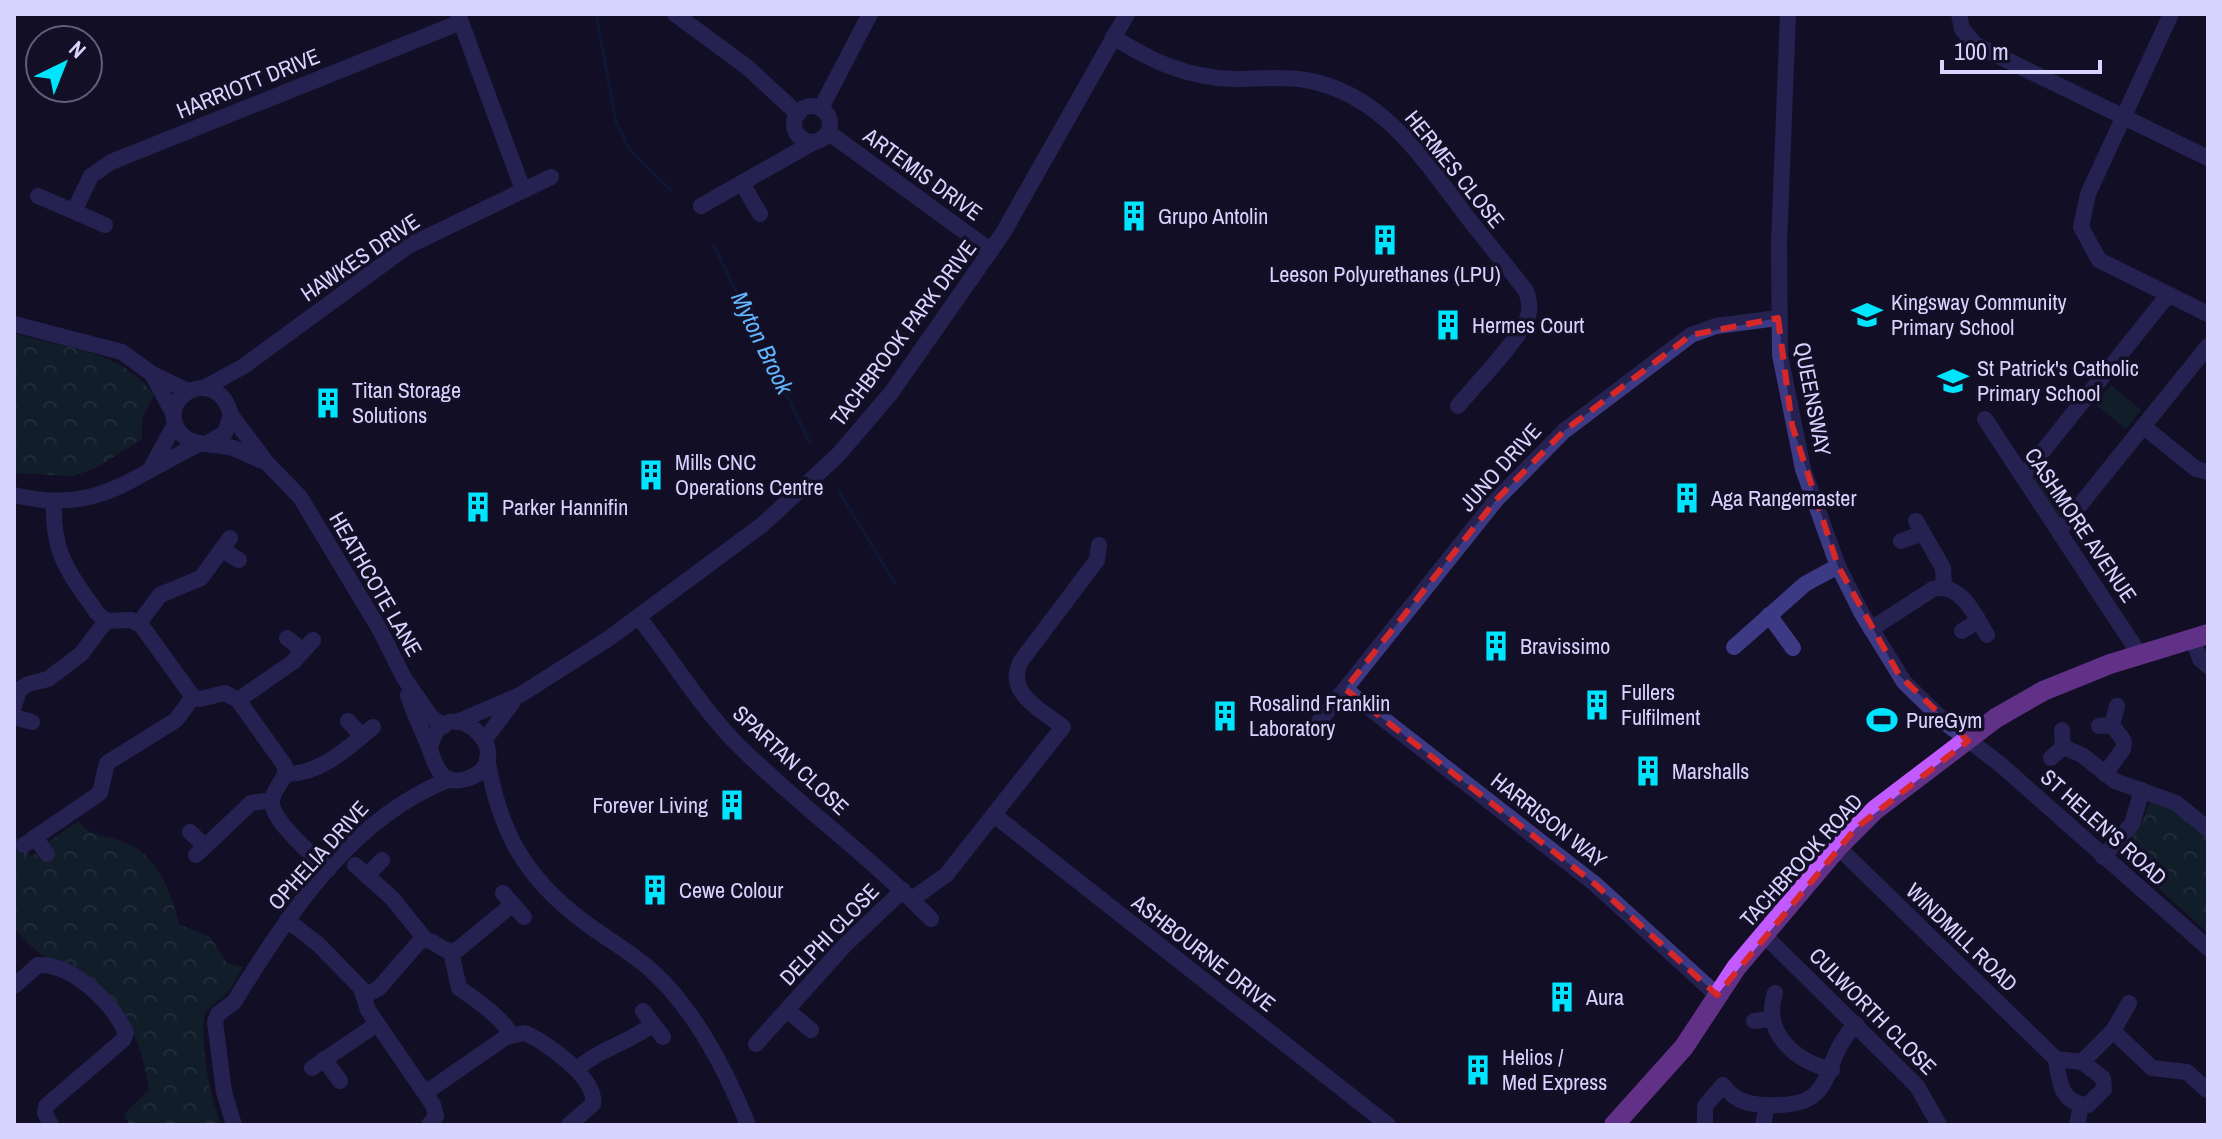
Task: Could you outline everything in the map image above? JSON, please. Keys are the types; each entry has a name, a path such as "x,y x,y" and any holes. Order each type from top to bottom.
{"main road":[{"name":"TACHBROOK ROAD","path":"1614,1125 1671,1065 1717,995 1838,847 1875,810 1999,716 2064,680 2200,637"}],"street":[{"path":"675,14 747,67 798,114"},
{"path":"821,108 870,14"},
{"name":"TACHBROOK PARK DRIVE","path":"451,724 520,695 639,618 771,518 838,455 891,393 991,251 1127,14"},
{"name":"QUEENSWAY","path":"1788,14 1778,318 1785,391 1792,425 1812,498 1838,566 1871,629 1904,682 1968,741"},
{"path":"1959,14 1962,29 1976,45 2208,158"},
{"path":"2171,14 2086,199 2081,227 2099,260 2208,314"},
{"path":"460,18 523,190"},
{"name":"HARRIOTT DRIVE","path":"74,211 91,176 111,162 460,18"},
{"name":"HERMES CLOSE","path":"1113,37 1158,64 1183,72 1213,78 1306,80 1327,85 1360,100 1410,141 1526,291 1529,302 1529,313 1519,331 1458,406"},
{"path":"701,206 743,185 782,157 821,137 830,121 821,108 811,106 798,114"},
{"path":"782,157 796,132 798,114"},
{"path":"796,132 804,140 821,137"},
{"name":"ARTEMIS DRIVE","path":"821,137 991,251"},
{"name":"HAWKES DRIVE","path":"196,389 244,366 408,246 551,177"},
{"path":"743,185 760,214"},
{"path":"38,196 105,225"},
{"path":"2023,476 2168,295"},
{"name":"JUNO DRIVE","path":"1314,728 1496,500 1564,431 1691,335 1716,326 1778,318"},
{"path":"14,324 105,346 135,360 152,374 196,389 214,390 229,408 225,433 152,467 98,497 54,502 14,495"},
{"path":"2059,531 2208,346"},
{"name":"HAWKES DRIVE","path":"229,408 244,366"},
{"path":"152,374 184,437 204,444"},
{"path":"152,467 175,419 176,406 196,389"},
{"name":"HEATHCOTE LANE","path":"229,408 267,463 293,488 313,517 385,638 404,678 426,711 451,724"},
{"name":"CASHMORE AVENUE","path":"1985,419 2140,655"},
{"path":"2143,426 2202,470 2198,478 2208,485"},
{"name":"HEATHCOTE LANE","path":"204,444 236,449 267,463"},
{"path":"54,502 53,537 62,562 106,621 139,623"},
{"path":"1901,541 1918,528 1943,568 1944,587"},
{"path":"139,623 160,595 201,578 226,544 239,560"},
{"name":"DELPHI CLOSE","path":"756,1044 845,945 908,895 946,875 1063,727 1021,693 1015,680 1016,669 1097,560 1099,545"},
{"path":"1734,647 1810,580 1838,566"},
{"path":"1871,629 1933,589 1944,587 1964,599 1983,628 1962,631"},
{"path":"1769,615 1793,648"},
{"name":"SPARTAN CLOSE","path":"639,618 699,700 736,743 908,895 931,919"},
{"path":"14,706 19,690 28,684 48,679 81,654 106,621"},
{"path":"139,623 193,697 200,699 225,693 238,700 285,766 285,774 272,800 275,812 328,870"},
{"path":"2200,637 2200,659 2208,666"},
{"path":"238,700 293,662 308,646 287,638"},
{"path":"404,678 435,767 459,779 496,808"},
{"name":"HARRISON WAY","path":"1345,689 1595,884 1717,995"},
{"name":"TACHBROOK PARK DRIVE","path":"485,739 520,695"},
{"path":"47,854 30,841 100,793 107,763 181,716 193,697"},
{"path":"2105,774 2124,745 2122,734 2105,725 2117,706"},
{"path":"14,717 32,722"},
{"path":"285,774 307,773 335,757 367,732 348,721"},
{"path":"430,748 436,734 451,724 476,728 485,739 496,808 518,851 549,891 583,921 651,969 684,1007 719,1063 748,1125"},
{"name":"ST HELEN'S ROAD","path":"1968,741 2000,764 2208,948"},
{"path":"2059,745 2082,755 2105,774 2176,803 2208,829"},
{"path":"459,779 478,773 487,758"},
{"name":"OPHELIA DRIVE","path":"420,790 435,767"},
{"name":"OPHELIA DRIVE","path":"234,1125 224,1092 219,1038 231,1022 234,1002 287,920 328,870 374,822 420,790 459,779"},
{"path":"2103,857 2132,824 2142,790"},
{"path":"190,832 200,851 251,803 272,800"},
{"name":"ASHBOURNE DRIVE","path":"994,815 1388,1125"},
{"name":"WINDMILL ROAD","path":"1838,847 2056,1059"},
{"path":"382,860 361,870 392,898 425,939 451,952 461,949 508,898 524,917"},
{"path":"287,920 319,945 361,988 377,1024 435,1111 432,1124"},
{"name":"CULWORTH CLOSE","path":"1765,936 1917,1086 1939,1125"},
{"path":"364,996 379,988 417,943 425,939"},
{"path":"451,952 459,988 479,1000 491,1016 504,1023 511,1035"},
{"path":"14,986 38,965 76,978 105,1001 126,1033 123,1040 46,1106 45,1113 51,1125"},
{"path":"1775,993 1762,1020 1804,1060 1832,1070"},
{"path":"2082,1062 2113,1031 2129,1003"},
{"name":"DELPHI CLOSE","path":"787,1010 811,1030"},
{"path":"340,1081 318,1064 377,1024"},
{"path":"577,1069 598,1053 636,1036 653,1024"},
{"path":"1705,1125 1705,1106 1727,1080 1740,1101 1796,1105 1812,1098 1823,1089 1839,1045 1856,1024"},
{"path":"2113,1031 2152,1068 2179,1069 2204,1081"},
{"path":"425,1093 511,1035 530,1035 577,1069 595,1100 569,1125"},
{"path":"2056,1059 2082,1062 2103,1078 2104,1089 2088,1105 2075,1104 2060,1090 2056,1059"},
{"path":"1763,1125 1767,1105"},
{"path":"2077,1125 2081,1105"}],"highlighted area":[{"path":"1778,318 1792,425 1838,566 1899,675 1968,741 1856,828 1717,995 1595,884 1345,689 1496,500 1564,431 1691,335"}],"green space":[{"path":"14,334 90,352 125,368 140,380 154,395 142,418 142,439 96,468 73,476 14,473"},
{"path":"2111,385 2141,410 2126,429 2095,404"},
{"path":"2035,469 2077,504 2061,521 2034,482"},
{"path":"2150,802 2170,808 2208,838 2208,933 2121,855 2123,847 2139,828"},
{"path":"78,821 92,833 121,841 144,854 167,886 179,924 210,937 227,963 243,967 230,990 204,1013 206,1070 221,1125 129,1125 124,1114 149,1090 143,1059 126,1016 106,993 42,955 14,927 14,835 30,856 36,854 42,861 53,852 48,842"}],"waterway":[{"name":"Myton Brook","path":"596,14 616,122 630,150 671,190"},
{"name":"Myton Brook","path":"713,244 810,443"},
{"name":"Myton Brook","path":"838,490 895,583"}],"place":[{"name":"Grupo Antolin","path":"1134,216"},
{"name":"Leeson Polyurethanes (LPU)","path":"1385,240"},
{"name":"Kingsway Community Primary School","path":"1867,315"},
{"name":"Hermes Court","path":"1448,325"},
{"name":"St Patrick's Catholic Primary School","path":"1953,381"},
{"name":"Titan Storage Solutions","path":"328,403"},
{"name":"Mills CNC Operations Centre","path":"651,475"},
{"name":"Aga Rangemaster","path":"1687,498"},
{"name":"Parker Hannifin","path":"478,507"},
{"name":"Bravissimo","path":"1496,646"},
{"name":"Fullers Fulfilment","path":"1597,705"},
{"name":"Rosalind Franklin Laboratory","path":"1225,716"},
{"name":"PureGym","path":"1882,720"},
{"name":"Marshalls","path":"1648,771"},
{"name":"Forever Living","path":"732,805"},
{"name":"Cewe Colour","path":"655,890"},
{"name":"Aura","path":"1562,997"},
{"name":"Helios / Med Express","path":"1478,1070"}]}
